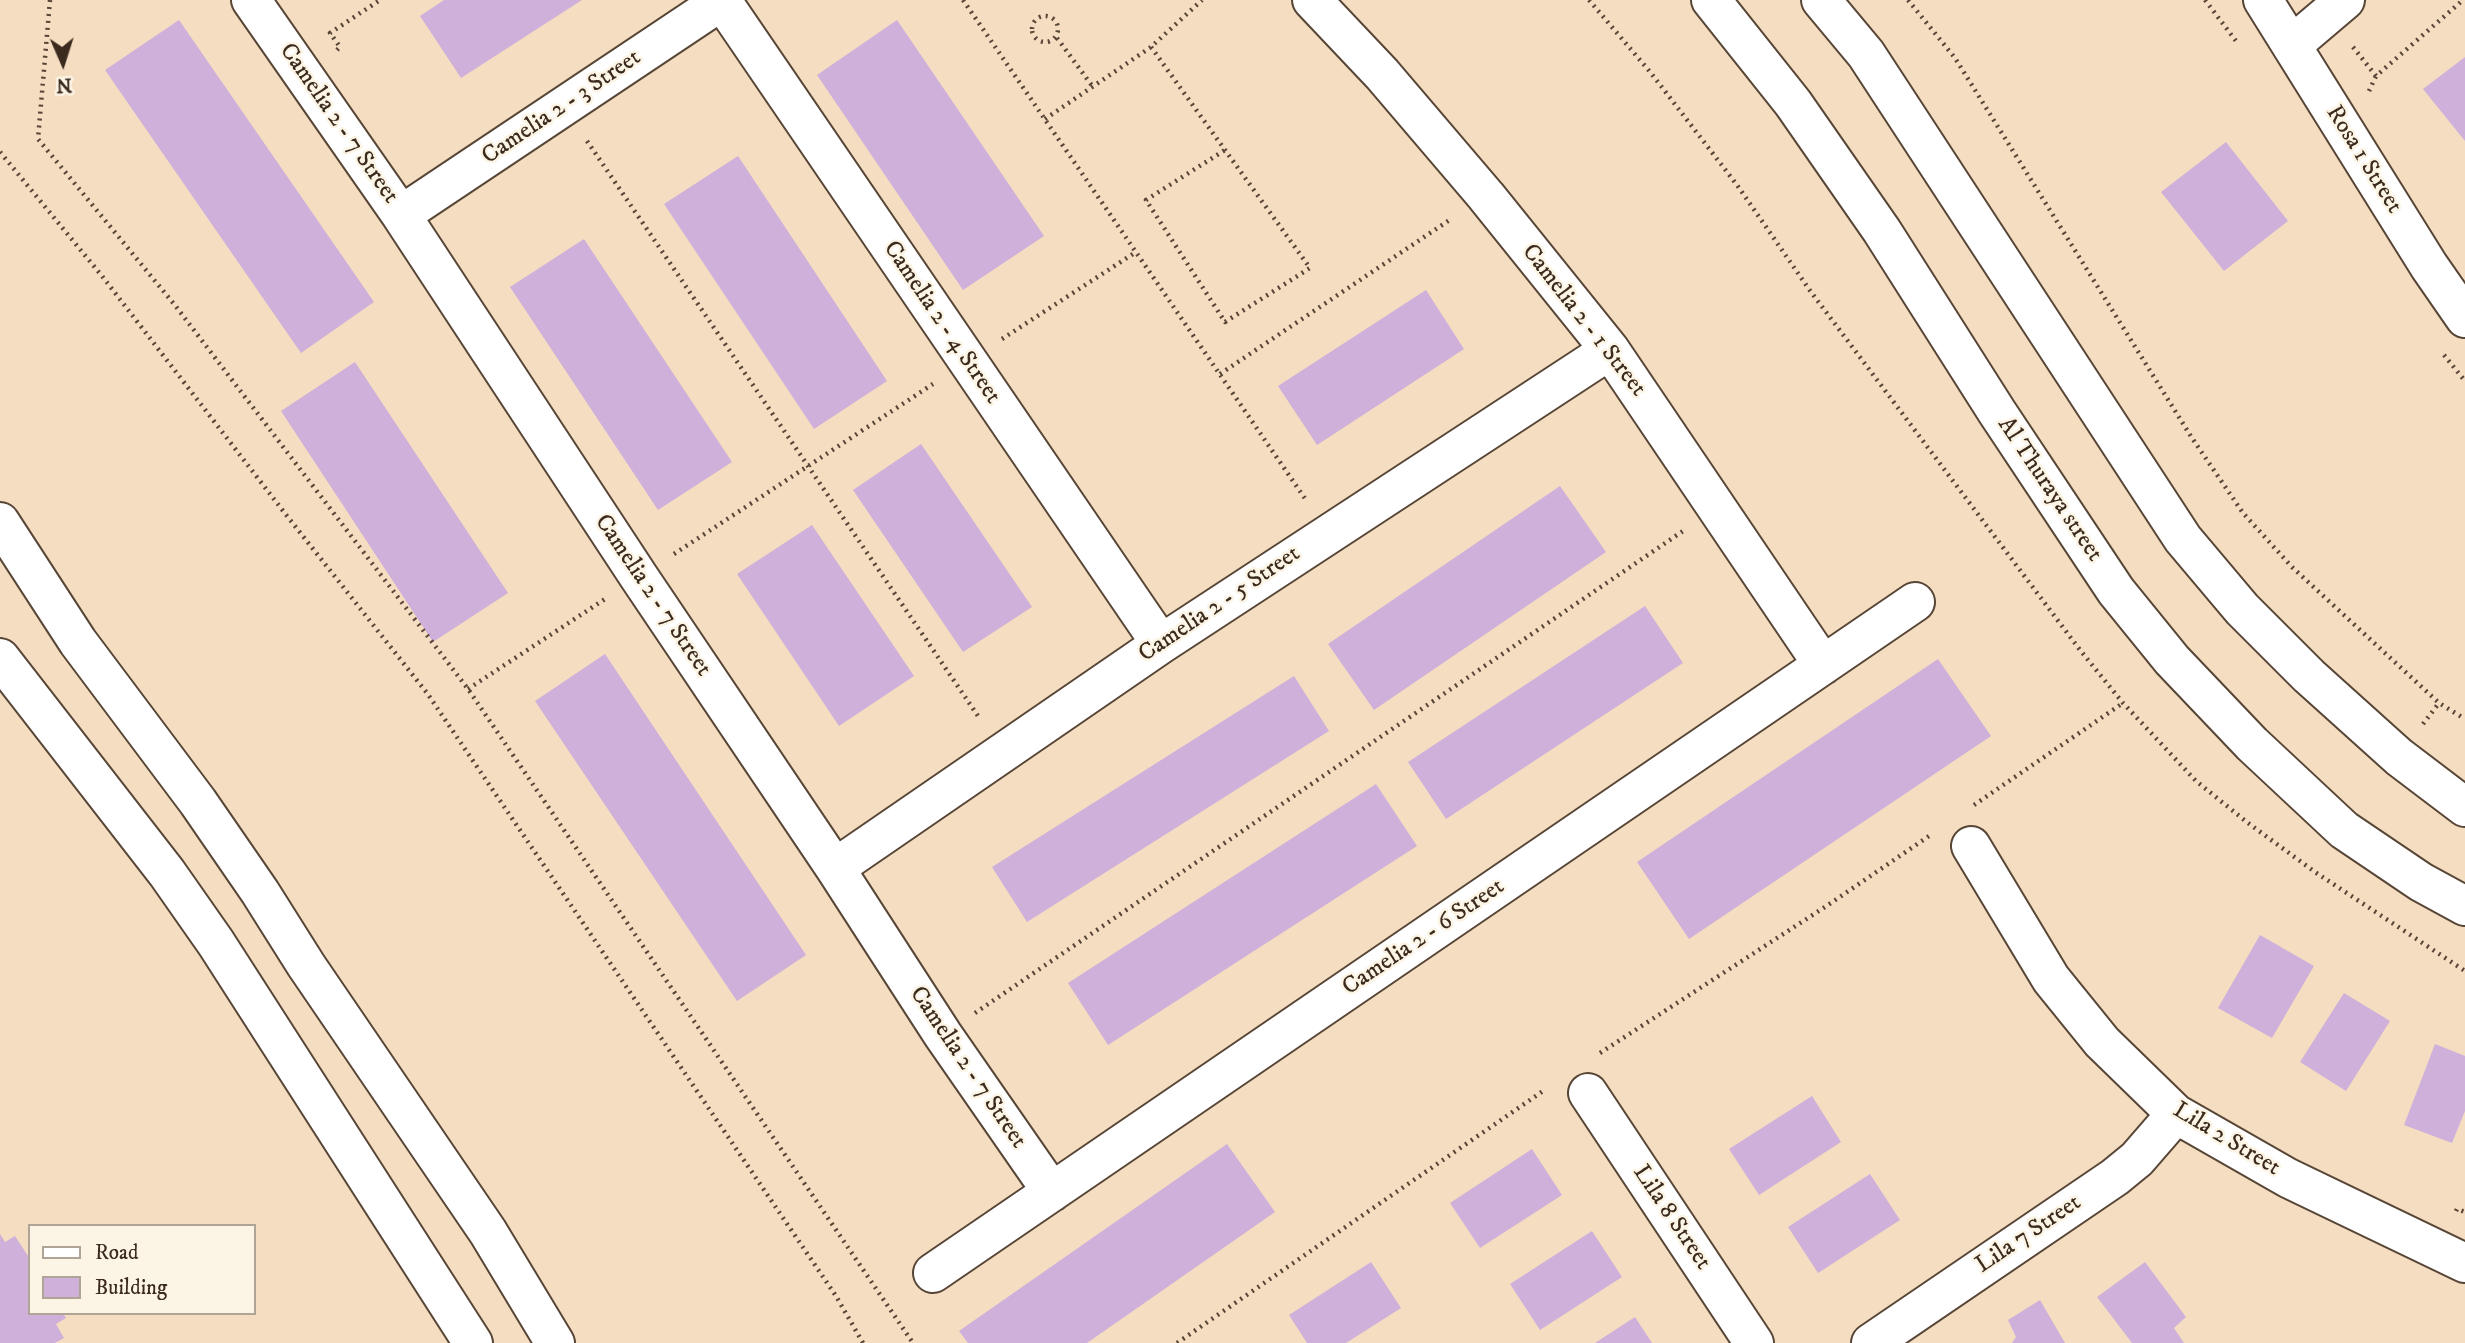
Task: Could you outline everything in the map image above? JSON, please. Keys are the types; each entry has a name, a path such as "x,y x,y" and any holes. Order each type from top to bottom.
{"street":[{"name":"Camelia 2 - 7 Street","path":"251,0 401,215 943,1035 1052,1192"},
{"name":"Camelia 2 - 3 Street","path":"401,215 722,0"},
{"name":"Camelia 2 - 4 Street","path":"722,0 1161,644"},
{"name":"Camelia 2 - 1 Street","path":"1312,0 1382,74 1486,196 1609,350 1823,665"},
{"name":"Al Thuraya street","path":"1711,0 1793,103 1882,231 1997,412 2116,591 2172,660 2252,744 2344,830 2421,882 2465,906"},
{"path":"1821,0 1866,54 2183,539 2242,609 2309,676 2399,757 2465,807"},
{"name":"Rosa 1 Street","path":"2263,0 2429,266 2465,318"},
{"path":"2292,45 2336,7"},
{"name":"Camelia 2 - 5 Street","path":"835,868 1161,644 1609,350"},
{"path":"0,522 78,642 198,802 260,892 313,976 488,1232 555,1343"},
{"name":"Camelia 2 - 6 Street","path":"933,1273 1914,602"},
{"path":"0,658 159,863 216,943 473,1343"},
{"name":"Lila 2 Street","path":"1959,828 2051,979 2102,1042 2176,1114 2288,1178 2465,1263"},
{"name":"Lila 8 Street","path":"1591,1075 1754,1343"},
{"name":"Lila 7 Street","path":"1871,1343 2115,1177 2137,1159 2176,1114"}],"path":[{"path":"50,0 38,139 174,304 468,689 913,1343"},
{"path":"301,74 340,47 330,33 380,0"},
{"path":"963,0 1328,533"},
{"path":"1045,119 1151,47 1202,0"},
{"path":"1589,0 1651,72 1729,175 1811,292 2080,650 2123,703 2196,781 2248,823 2315,872 2465,971"},
{"path":"1908,0 1955,58 2192,438 2244,513 2292,567 2439,703 2465,719"},
{"path":"2336,7 2376,76 2463,0"},
{"path":"1042,16 1050,17 1057,23 1057,38 1048,42 1040,41 1034,36 1032,28 1035,20 1042,16"},
{"path":"1057,38 1093,87"},
{"path":"1151,47 1310,268 1225,323 1146,200 1225,150"},
{"path":"564,107 978,716"},
{"path":"0,152 102,276 427,693 836,1296 863,1343"},
{"path":"1220,374 1486,196"},
{"path":"468,689 1136,252"},
{"path":"943,1035 1718,507"},
{"path":"1591,1075 1828,905 1959,828 2123,703"},
{"path":"1177,1343 1548,1087"}],"building":[{"path":"444,0 582,0 461,78 420,16"},
{"path":"179,20 374,302 301,353 105,70"},
{"path":"897,20 1044,236 963,290 817,75"},
{"path":"2465,57 2465,141 2423,89"},
{"path":"2226,142 2288,221 2224,271 2161,192"},
{"path":"738,156 887,381 814,429 664,204"},
{"path":"584,239 732,462 658,510 510,287"},
{"path":"1426,290 1464,349 1317,445 1278,386"},
{"path":"355,362 508,593 433,642 281,411"},
{"path":"921,444 1032,607 963,652 853,490"},
{"path":"1560,486 1606,552 1374,710 1328,644"},
{"path":"812,525 914,676 839,726 737,574"},
{"path":"1645,606 1683,663 1446,819 1408,762"},
{"path":"605,654 806,955 737,1001 535,701"},
{"path":"1938,659 1991,736 1689,939 1637,862"},
{"path":"1294,676 1329,731 1027,922 992,867"},
{"path":"1376,784 1417,846 1108,1045 1068,983"},
{"path":"2260,935 2314,966 2272,1038 2218,1008"},
{"path":"2344,993 2390,1021 2346,1091 2300,1062"},
{"path":"2435,1044 2465,1056 2465,1111 2452,1143 2404,1125"},
{"path":"1812,1096 1841,1142 1759,1195 1729,1149"},
{"path":"1227,1144 1275,1212 1087,1343 968,1343 959,1331"},
{"path":"1532,1149 1562,1195 1480,1248 1450,1203"},
{"path":"1870,1174 1900,1220 1818,1273 1788,1227"},
{"path":"1592,1231 1622,1277 1540,1330 1510,1284"},
{"path":"0,1234 5,1242 15,1236 28,1256 28,1315 64,1315 66,1318 56,1324 64,1338 55,1343 0,1343"},
{"path":"1371,1262 1401,1308 1346,1343 1307,1343 1289,1315"},
{"path":"2145,1262 2186,1317 2174,1328 2184,1343 2132,1343 2097,1297"},
{"path":"2040,1300 2065,1343 2012,1343 2016,1337 2008,1320"},
{"path":"1635,1317 1652,1343 1595,1343"}]}
